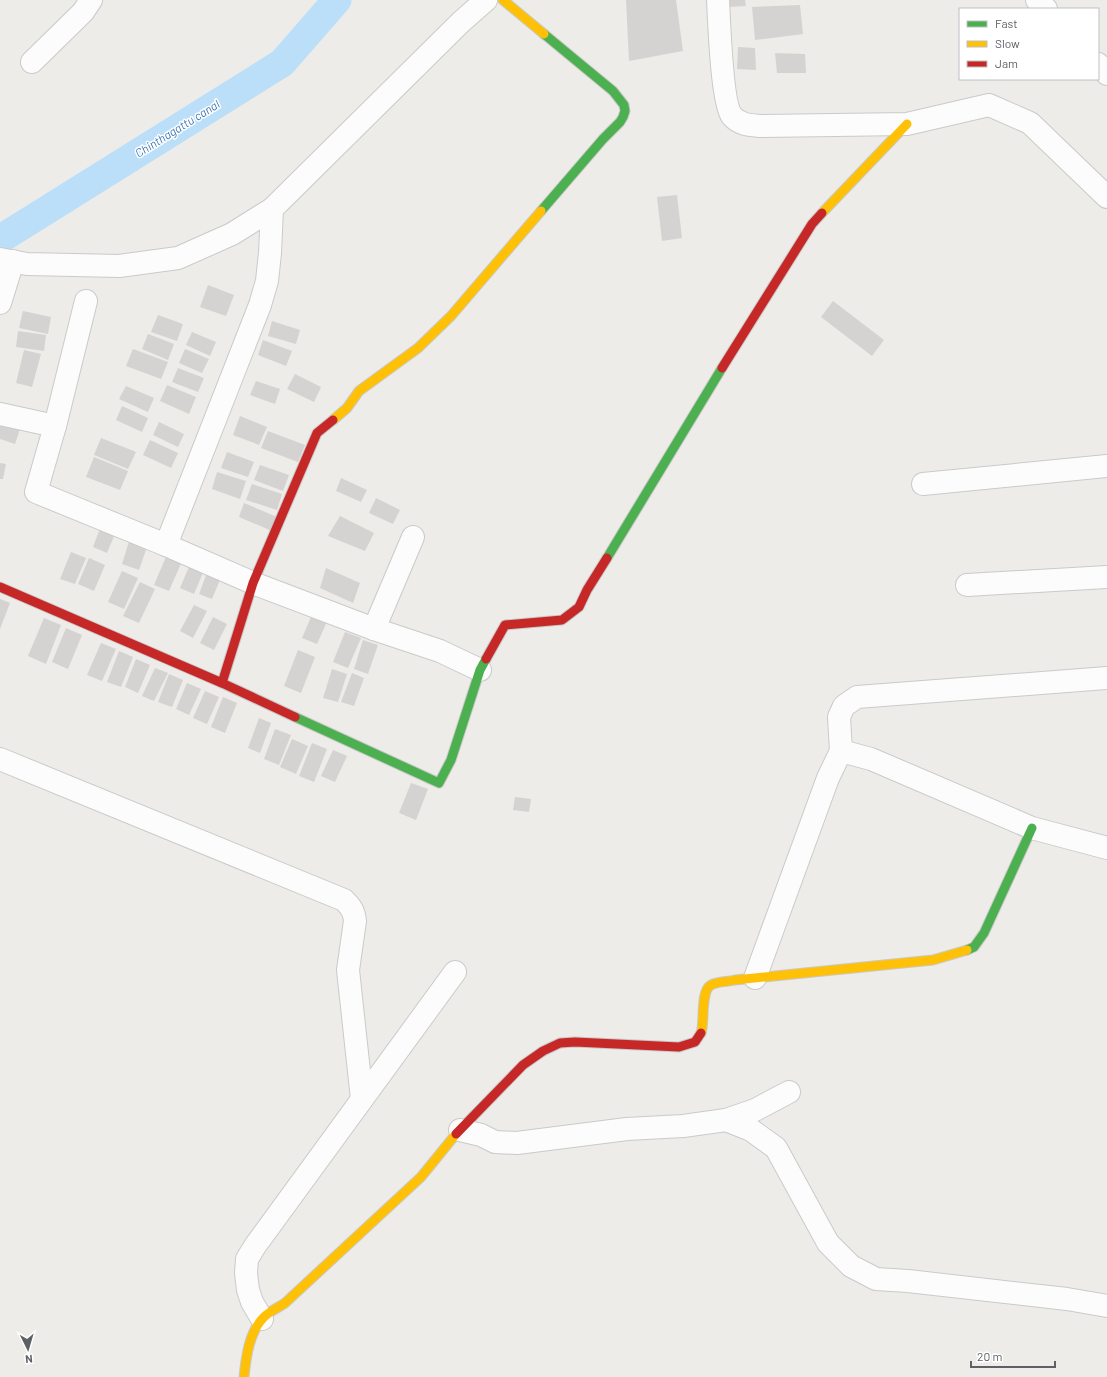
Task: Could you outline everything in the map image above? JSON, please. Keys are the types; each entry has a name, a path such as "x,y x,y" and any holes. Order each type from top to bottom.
{"street":[{"path":"32,62 83,12 91,0"},
{"path":"0,303 6,260 27,264 119,266 178,258 232,234 272,208 461,22 486,0"},
{"path":"222,683 253,583 317,433 347,408 359,391 388,368 418,348 451,316 603,139 620,122 625,112 622,99 503,0"},
{"path":"718,0 726,97 732,116 742,124 761,126 907,124 989,105 1030,123 1107,196"},
{"path":"1037,0 1045,8"},
{"path":"1099,65 1107,74"},
{"path":"0,587 222,683 439,783 451,760 480,670 505,625 562,620 579,607 591,583 732,351 812,224 907,124"},
{"path":"166,545 260,304 268,274 272,208"},
{"path":"86,301 55,426 36,492 166,545 253,583 374,629 440,651 480,670"},
{"path":"0,414 55,426"},
{"path":"924,484 1107,466"},
{"path":"374,629 413,537"},
{"path":"967,584 1107,577"},
{"path":"755,978 828,778 841,751 839,717 844,706 857,697 1107,678"},
{"path":"841,751 871,759 1032,828 1107,848"},
{"path":"0,758 344,900 352,907 355,921 348,970 362,1099"},
{"path":"244,1377 252,1337 262,1319 286,1303 421,1178 460,1130 523,1065 543,1051 560,1043 575,1042 679,1047 688,1046 698,1041 703,1030 704,996 707,988 712,984 735,980 933,960 956,954 974,947 984,933 1032,828"},
{"path":"262,1319 252,1302 248,1290 246,1273 247,1259 455,972"},
{"path":"460,1130 495,1142 517,1143 627,1129 683,1126 726,1120 755,1110 789,1092"},
{"path":"726,1120 751,1130 776,1148 828,1243 851,1266 876,1279 908,1281 1060,1298 1107,1306"}],"building":[{"path":"626,0 676,0 683,51 629,61"},
{"path":"727,0 745,0 746,6 728,7"},
{"path":"800,5 803,34 755,40 752,7"},
{"path":"738,47 755,48 756,70 737,69"},
{"path":"775,53 805,54 806,73 777,73"},
{"path":"677,195 682,238 662,241 657,197"},
{"path":"208,285 234,295 226,316 200,307"},
{"path":"833,301 884,340 872,356 821,317"},
{"path":"23,311 51,317 48,334 19,328"},
{"path":"158,315 183,324 177,341 151,332"},
{"path":"272,321 300,330 296,344 268,336"},
{"path":"18,331 46,335 44,351 16,347"},
{"path":"192,332 216,342 210,356 186,345"},
{"path":"148,334 174,344 168,360 142,349"},
{"path":"263,340 292,351 286,366 258,355"},
{"path":"133,349 168,362 161,379 126,366"},
{"path":"185,349 209,359 202,373 179,363"},
{"path":"24,350 41,354 32,387 16,383"},
{"path":"178,368 204,378 198,392 172,382"},
{"path":"295,374 321,387 314,402 287,389"},
{"path":"256,381 280,389 275,404 250,395"},
{"path":"167,385 196,397 189,414 160,401"},
{"path":"126,386 154,398 148,412 119,399"},
{"path":"122,406 148,418 142,432 116,420"},
{"path":"240,416 267,427 259,445 233,435"},
{"path":"159,422 184,434 178,447 153,435"},
{"path":"0,423 20,429 15,444 0,439"},
{"path":"268,431 305,445 298,462 261,448"},
{"path":"101,438 136,452 128,469 94,455"},
{"path":"150,440 178,453 171,468 143,455"},
{"path":"227,452 254,462 248,477 221,468"},
{"path":"94,457 128,471 120,490 86,477"},
{"path":"0,463 6,464 3,479 0,479"},
{"path":"260,465 289,475 283,491 254,480"},
{"path":"217,472 246,481 240,499 212,489"},
{"path":"341,478 367,490 361,502 336,491"},
{"path":"252,484 282,494 277,510 246,500"},
{"path":"376,498 400,510 393,524 369,513"},
{"path":"244,503 277,517 272,531 239,517"},
{"path":"340,516 374,533 365,551 328,536"},
{"path":"102,523 117,529 107,553 93,547"},
{"path":"131,535 149,541 139,570 122,564"},
{"path":"71,552 86,558 75,584 60,579"},
{"path":"168,552 183,559 169,591 154,585"},
{"path":"89,558 105,565 94,591 78,584"},
{"path":"191,562 205,568 194,594 180,588"},
{"path":"326,568 360,583 353,603 320,588"},
{"path":"208,570 222,575 212,599 199,594"},
{"path":"122,571 138,578 124,609 108,602"},
{"path":"140,582 155,589 139,623 123,616"},
{"path":"0,599 10,603 0,629"},
{"path":"194,605 207,611 193,638 180,631"},
{"path":"314,610 329,617 317,644 302,638"},
{"path":"213,617 227,624 214,650 200,643"},
{"path":"44,618 61,625 46,664 28,656"},
{"path":"66,628 82,635 68,669 52,662"},
{"path":"345,632 361,638 348,668 333,662"},
{"path":"363,640 378,645 368,674 354,669"},
{"path":"101,643 116,649 102,681 87,675"},
{"path":"298,650 315,657 301,693 284,686"},
{"path":"119,651 133,657 121,687 107,682"},
{"path":"136,659 150,665 138,693 125,687"},
{"path":"155,668 168,673 154,701 142,696"},
{"path":"332,669 347,674 338,702 323,698"},
{"path":"352,673 364,678 354,706 341,702"},
{"path":"169,674 183,680 172,707 158,702"},
{"path":"187,683 201,689 189,715 176,709"},
{"path":"205,691 219,697 207,724 193,718"},
{"path":"223,697 237,703 225,733 211,727"},
{"path":"259,718 271,723 260,753 248,748"},
{"path":"275,729 291,735 279,765 264,759"},
{"path":"292,739 308,746 296,774 280,767"},
{"path":"312,743 327,749 314,782 299,776"},
{"path":"333,750 347,756 335,782 321,776"},
{"path":"411,783 428,789 416,820 399,813"},
{"path":"515,797 531,799 529,812 513,810"}],"waterway":[{"name":"Chinthagattu canal","path":"0,237 2,238 282,63 337,0"}],"traffic: fast":[{"path":"541,211 603,139 620,122 625,111 624,105 613,91 544,34"},
{"path":"607,558 722,368"},
{"path":"295,717 439,783 451,760 480,670 486,659"},
{"path":"967,950 974,947 984,933 1032,828"}],"traffic: slow":[{"path":"503,0 544,34"},
{"path":"822,213 907,124"},
{"path":"333,420 347,408 359,391 418,348 451,316 541,211"},
{"path":"701,1033 705,993 711,985 717,983 933,960 967,950"},
{"path":"244,1377 249,1345 255,1330 264,1317 285,1303 421,1177 456,1134"}],"traffic: jam":[{"path":"722,368 812,224 822,213"},
{"path":"222,683 253,583 317,433 333,420"},
{"path":"486,659 505,625 562,620 579,607 587,590 607,558"},
{"path":"0,587 222,683 295,717"},
{"path":"456,1134 523,1065 543,1051 560,1043 575,1042 679,1047 695,1042 701,1033"}]}
